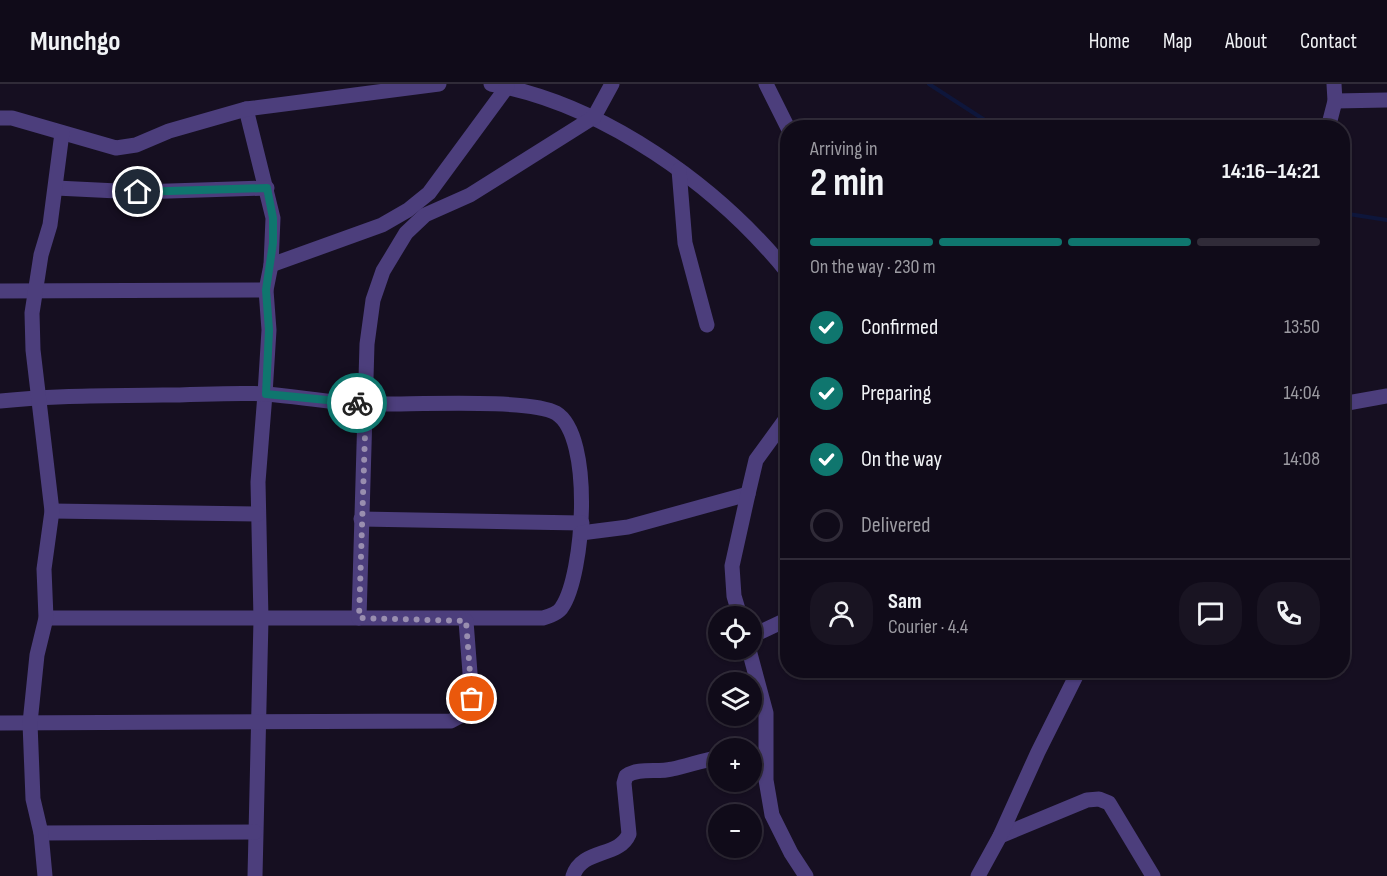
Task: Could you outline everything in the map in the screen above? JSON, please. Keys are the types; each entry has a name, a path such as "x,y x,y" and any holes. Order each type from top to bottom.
{"street":[{"path":"0,118 12,118 116,148 136,145 169,131 246,109 439,84"},
{"path":"491,84 507,87 594,117 679,170 711,194 765,245 780,263"},
{"path":"359,618 367,344 373,300 383,271 406,233 424,215 470,195 594,117 612,84"},
{"path":"766,84 784,120"},
{"path":"1330,120 1335,101 1334,84"},
{"path":"271,266 382,225 408,210 429,193 507,87"},
{"path":"1335,101 1387,100"},
{"path":"246,109 273,218 271,266 266,290 269,330 266,394 258,482 261,619 255,876"},
{"path":"45,876 42,833 33,799 30,723 37,655 46,618 44,569 52,511 33,350 34,292 56,188 62,133"},
{"path":"679,170 685,243 707,325"},
{"path":"56,188 149,192 267,188"},
{"path":"408,210 424,215"},
{"path":"0,291 266,290"},
{"path":"0,401 39,397 266,394 366,404 483,404 544,409 556,413 568,424 574,440 581,479 581,528 568,597 561,610 543,618 466,621 359,618 46,618"},
{"path":"1350,403 1387,396"},
{"path":"737,606 732,566 756,460 780,427"},
{"path":"361,519 581,528 628,527 748,494"},
{"path":"52,511 258,514"},
{"path":"0,723 451,721 466,713 472,699 466,621"},
{"path":"762,631 780,623"},
{"path":"752,660 766,713 762,738"},
{"path":"978,876 1000,836 1075,678"},
{"path":"573,876 587,858 621,846 630,834 624,783 626,776 633,772 672,770 698,760 708,759"},
{"path":"762,766 772,814 791,853 806,876"},
{"path":"1000,836 1087,801 1099,799 1109,803 1153,876"},
{"path":"42,833 255,832"}],"waterway":[{"path":"929,84 985,120"},
{"path":"1350,214 1387,220"}],"way so far":[{"path":"357,403 366,404 359,618 466,621 472,699"}],"route":[{"path":"138,192 205,192 267,188 273,218 273,243 266,290 269,330 266,394 357,403"}]}
